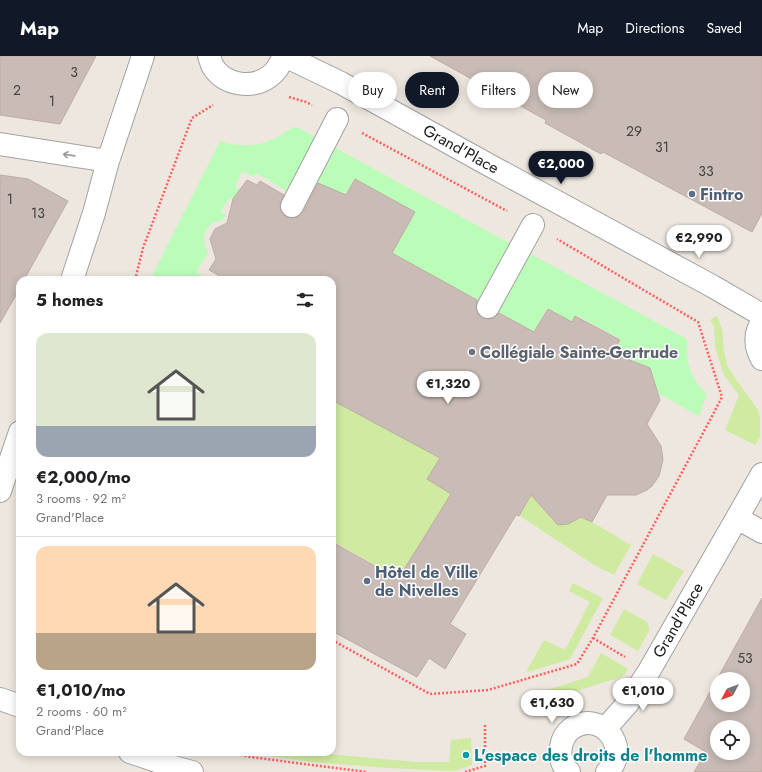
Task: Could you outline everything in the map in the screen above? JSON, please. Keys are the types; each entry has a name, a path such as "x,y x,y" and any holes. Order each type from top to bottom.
{"street":[{"path":"73,276 94,213 108,160 143,56"},
{"path":"209,56 212,66 221,75 232,82 245,85 258,83 269,77 278,68 284,56"},
{"name":"Grand'Place","path":"284,56 342,83 712,286 762,315"},
{"path":"292,206 336,119"},
{"path":"0,144 108,160"},
{"path":"488,306 533,224"},
{"path":"762,323 756,336 756,346 762,359"},
{"path":"0,491 16,444"},
{"name":"Grand'Place","path":"605,729 628,703 649,670 762,474"},
{"path":"737,518 762,532"},
{"path":"0,699 16,705"},
{"path":"566,771 560,751 562,741 567,732 576,726 587,723 596,724 605,729 612,736 616,744 614,763 609,772"},
{"path":"141,756 182,771"}],"path":[{"path":"136,276 143,248 192,118 245,85 306,102 533,224 698,322 722,397 578,664 488,690 430,694 336,642"},
{"path":"593,638 649,670"},
{"path":"465,772 485,766 485,724"},
{"path":"246,756 368,772"}],"green space":[{"path":"293,127 299,128 317,138 288,192 257,173 254,177 242,171 235,187 244,192 238,202 229,198 221,212 226,215 223,220 214,222 205,232 204,241 208,253 196,272 203,276 152,276 220,141 240,145 258,144 267,142"},
{"path":"334,147 511,244 479,301 392,253 415,212 355,179 345,195 315,182"},
{"path":"529,253 687,339 687,355 690,370 696,382 707,394 699,416 663,396 646,389 651,385 653,376 649,368 642,365 603,369 620,339 576,315 571,322 547,308 534,332 498,312"},
{"path":"717,316 722,329 727,365 758,410 760,419 760,437 755,445 725,430 739,395 724,375 715,347 714,327 710,320"},
{"path":"336,402 440,458 427,479 451,494 398,578 336,543"},
{"path":"536,486 552,520 561,524 577,515 631,545 614,575 594,565 520,516"},
{"path":"653,554 684,571 666,600 637,584"},
{"path":"573,583 603,598 570,659 528,672 527,670 544,640 565,650 590,602 569,591"},
{"path":"624,609 647,622 649,627 649,631 638,651 610,635"},
{"path":"601,653 628,669 625,674 621,677 538,703 535,694 588,677"},
{"path":"471,738 472,765 455,771 311,762 269,756 336,756 336,755 416,762 449,762 451,740"}],"building":[{"path":"0,56 96,56 60,124 0,115"},
{"path":"430,56 762,56 762,213 752,232 603,152 601,154 545,123 546,120 524,108 530,108 530,72 467,72 467,76"},
{"path":"0,175 28,179 68,201 26,276 16,276 16,295 0,323"},
{"name":"Collégiale Sainte-Gertrude","path":"355,179 415,212 392,253 477,300 476,308 478,314 482,318 494,318 499,313 534,332 548,309 572,322 575,316 620,340 612,353 650,368 660,400 647,424 661,446 663,460 659,476 652,486 636,495 607,495 592,522 581,517 568,524 558,525 531,495 519,516 516,515 450,624 466,634 445,669 429,658 417,677 336,633 336,544 398,579 451,494 427,479 440,458 336,402 336,276 220,276 209,270 216,259 210,239 215,229 227,223 233,199 247,180 257,185 260,181 284,195 280,206 281,212 286,217 292,218 298,217 303,212 318,183 346,195"},
{"path":"762,598 762,772 694,772 706,752 684,739 710,692 710,712 750,712 750,672 721,672"}],"place":[{"name":"Fintro","path":"692,194"},
{"name":"Collégiale Sainte-Gertrude","path":"472,352"},
{"name":"Hôtel de Ville de Nivelles","path":"367,581"},
{"name":"L'espace des droits de l'homme","path":"466,755"}]}
